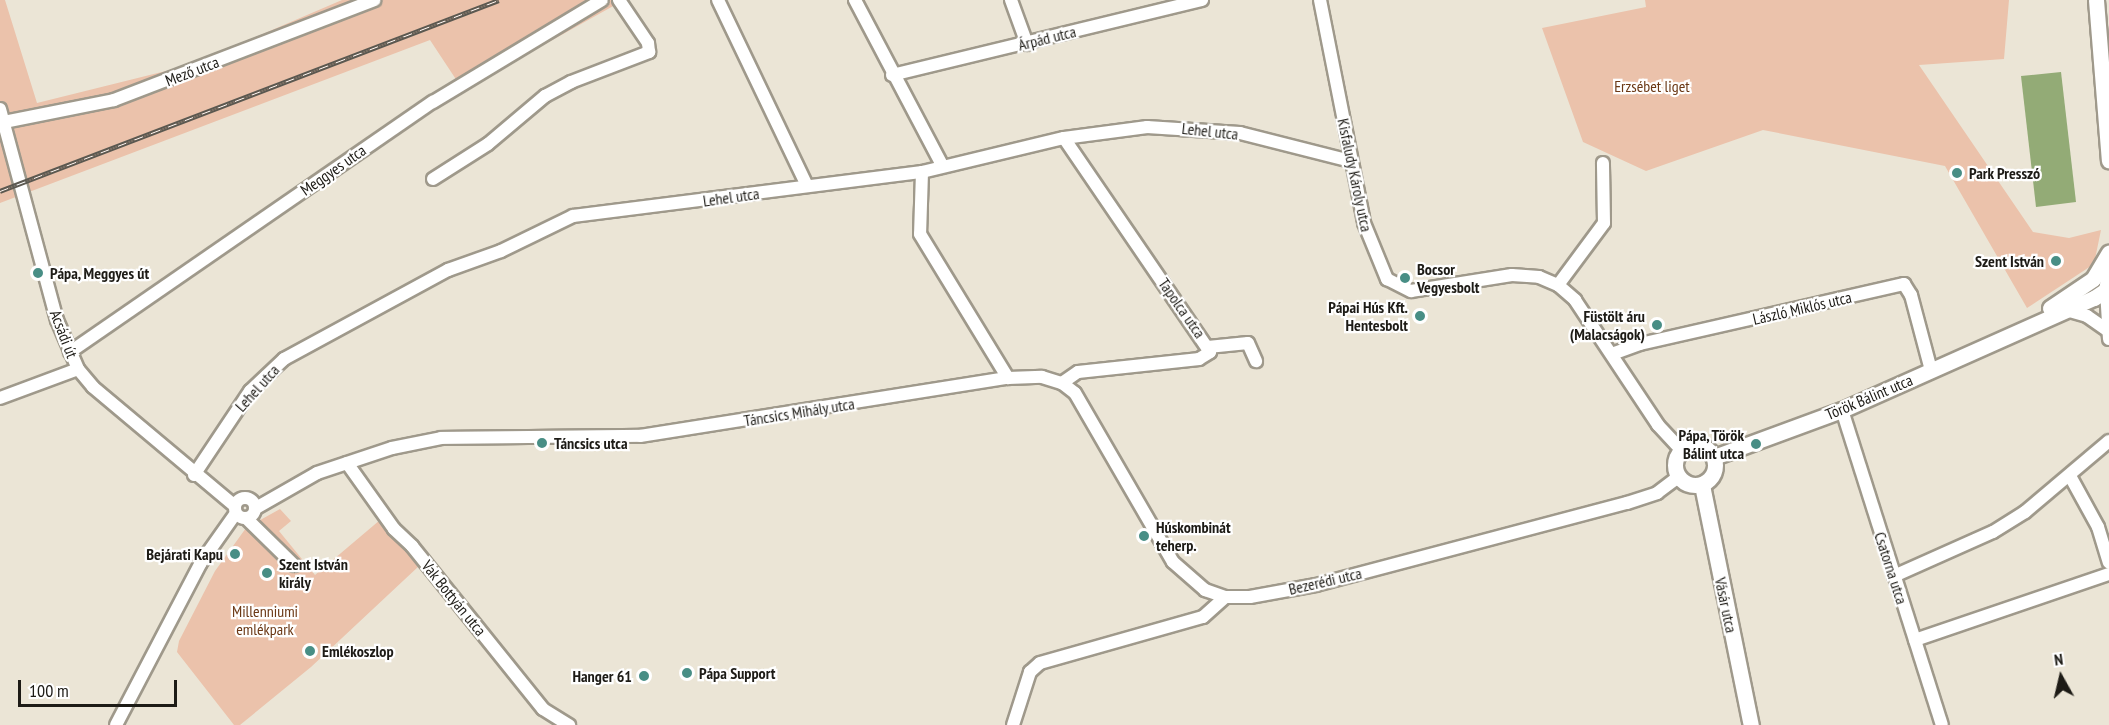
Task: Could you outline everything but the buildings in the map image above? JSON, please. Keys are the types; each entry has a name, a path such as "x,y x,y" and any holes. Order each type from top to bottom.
{"street":[{"name":"Mező utca","path":"4,122 114,100 374,0"},
{"name":"Meggyes utca","path":"70,352 424,107 602,0"},
{"path":"433,179 488,144 545,96 571,82 649,52 648,43 620,0"},
{"path":"718,0 807,186"},
{"path":"855,0 892,75 942,165"},
{"path":"1011,0 1027,44"},
{"name":"Árpád utca","path":"892,75 1202,0"},
{"name":"Kisfaludy Károly utca","path":"1320,0 1367,235 1382,270 1394,286 1411,291 1512,275 1539,277 1558,285"},
{"path":"2096,0 2109,160"},
{"name":"Acsádi út","path":"0,109 4,122 4,136 57,320 78,369 93,387 194,475 245,510"},
{"name":"Lehel utca","path":"194,475 250,391 284,360 448,270 501,251 573,216 922,172 942,165 1065,138 1147,127 1196,128 1262,137 1351,161"},
{"name":"Tapolca utca","path":"1062,383 1078,372 1199,359 1210,352 1065,138"},
{"path":"1603,163 1604,223 1558,285 1575,300 1658,425 1681,450"},
{"path":"922,172 920,234 1008,378"},
{"name":"Török Bálint utca","path":"2021,329 2093,279 2109,252"},
{"path":"2108,335 2104,295 2109,273"},
{"name":"László Miklós utca","path":"1612,354 1640,344 1904,284 1910,292 1931,370"},
{"path":"2076,291 2094,291 2104,295"},
{"name":"Török Bálint utca","path":"1714,457 1842,410 2063,309 2104,295"},
{"path":"2063,309 2087,316 2108,335"},
{"path":"1208,347 1248,342 1256,361"},
{"path":"0,398 78,369"},
{"name":"Táncsics Mihály utca","path":"245,510 347,463 441,438 640,436 1008,378 1042,377 1062,383"},
{"path":"1013,725 1030,672 1040,663 1203,617 1225,597 1205,590 1173,562 1075,393 1062,383"},
{"name":"Csatorna utca","path":"1842,410 1942,725"},
{"path":"1894,576 1993,532 2070,476 2109,441"},
{"path":"1699,445 1714,457 1715,470 1702,485 1689,485 1678,477 1675,463 1681,450 1699,445"},
{"name":"Vak Bottyán utca","path":"347,463 394,529 412,546 543,709 569,725"},
{"path":"2070,476 2098,527 2109,562"},
{"name":"Bezerédi utca","path":"1225,597 1250,597 1316,585 1627,503 1657,493 1678,477"},
{"name":"Vásár utca","path":"1702,485 1751,725"},
{"path":"116,725 200,564 227,528 245,510 294,565"},
{"path":"1915,640 2109,574"}],"green space":[{"path":"0,0 5,0 37,103 190,65 342,0 624,0 463,90 430,40 0,203"},
{"name":"Erzsébet liget","path":"1645,0 2009,0 2004,59 1919,65 2033,232 2069,238 2101,230 2094,264 2027,308 1945,166 1763,130 1646,171 1583,142 1542,28 1646,7"},
{"name":"Millenniumi emlékpark","path":"280,509 291,521 279,531 315,575 380,520 419,566 311,667 240,725 234,725 177,652 179,641 215,571 246,528"}],"shaded area":[{"path":"2061,72 2076,202 2036,207 2021,76"}],"railway":[{"path":"0,191 499,0"}],"place":[{"name":"Park Presszó","path":"1957,173"},
{"name":"Szent István","path":"2056,261"},
{"name":"Pápa, Meggyes út","path":"38,273"},
{"name":"Bocsor Vegyesbolt","path":"1405,278"},
{"name":"Pápai Hús Kft. Hentesbolt","path":"1420,316"},
{"name":"Füstölt áru (Malacságok)","path":"1657,325"},
{"name":"Táncsics utca","path":"542,443"},
{"name":"Pápa, Török Bálint utca","path":"1756,444"},
{"name":"Húskombinát teherp.","path":"1144,536"},
{"name":"Bejárati Kapu","path":"235,554"},
{"name":"Szent István király","path":"267,573"},
{"name":"Emlékoszlop","path":"310,651"},
{"name":"Pápa Support","path":"687,673"},
{"name":"Hanger 61","path":"644,676"}]}
